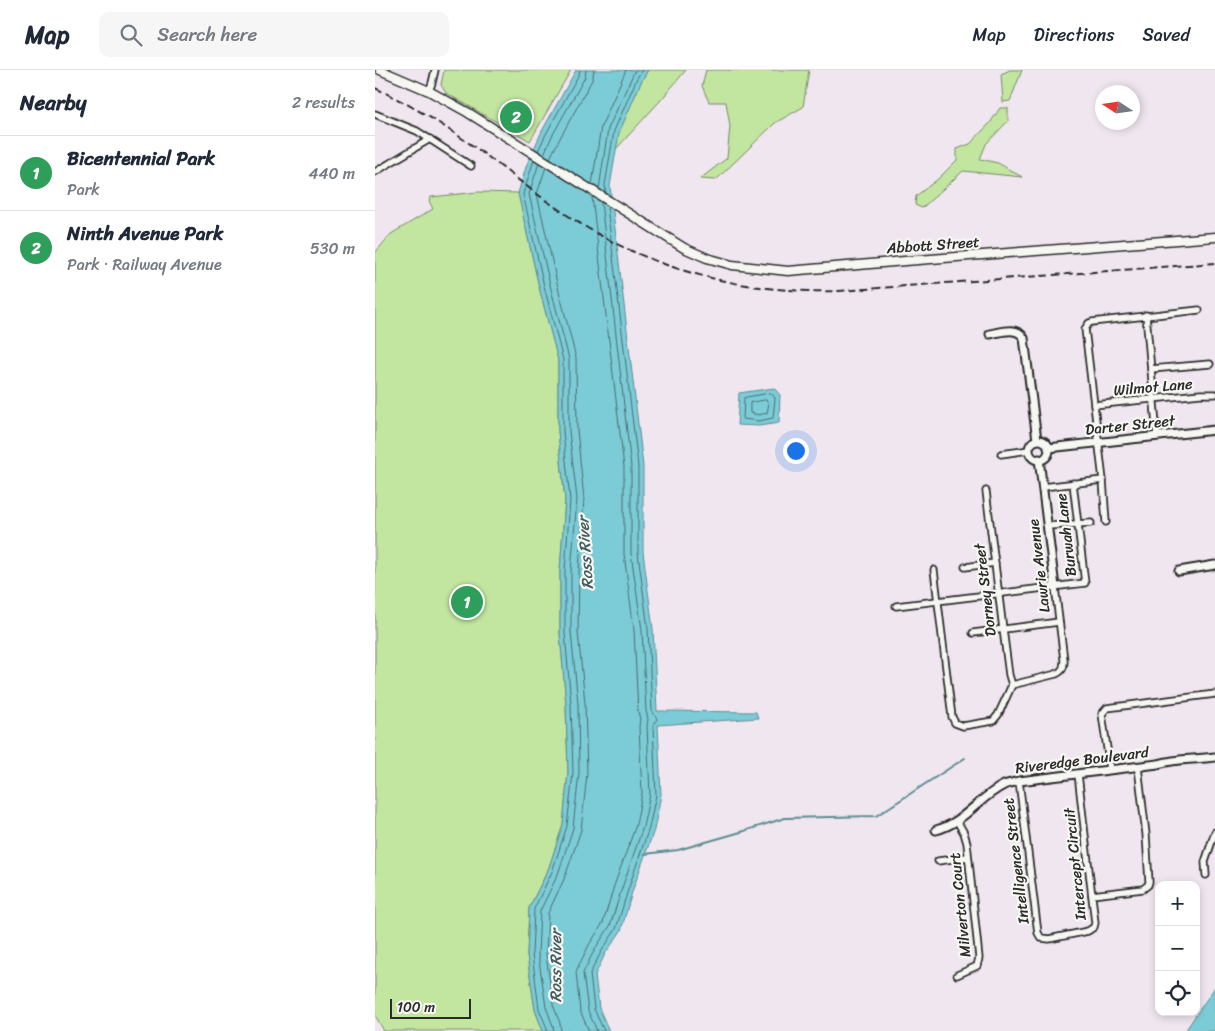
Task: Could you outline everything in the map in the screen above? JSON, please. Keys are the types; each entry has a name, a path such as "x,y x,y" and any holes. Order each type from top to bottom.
{"main road":[{"name":"Abbott Street","path":"380,70 429,91 467,112 684,248 707,258 732,265 788,271 905,260 1215,237"}],"street":[{"path":"429,91 433,83 435,70"},
{"path":"375,114 417,131 471,166"},
{"path":"375,172 430,139"},
{"path":"1107,522 1085,333 1087,325 1093,322 1199,310"},
{"path":"1146,315 1157,436"},
{"path":"990,334 1015,331 1024,338 1037,440"},
{"path":"1151,369 1210,364"},
{"name":"Wilmot Lane","path":"1094,405 1215,394"},
{"name":"Darter Street","path":"1048,448 1215,430"},
{"path":"1037,440 1045,442 1048,448 1047,454 1043,459 1039,460 1033,458 1029,450 1031,444 1037,440"},
{"path":"1001,454 1029,450"},
{"name":"Lawrie Avenue","path":"1012,685 1056,674 1063,669 1064,660 1039,460"},
{"path":"1043,487 1103,480"},
{"name":"Burwah Lane","path":"1055,587 1085,583 1073,484"},
{"name":"Dorney Street","path":"986,491 998,594 1012,685"},
{"path":"1048,526 1091,523"},
{"path":"965,567 995,563"},
{"path":"1179,571 1215,565"},
{"path":"934,570 952,717 955,723 963,726 993,721 998,716 1012,685"},
{"path":"897,606 1055,587"},
{"path":"973,632 1059,622"},
{"path":"1110,769 1102,714 1107,708 1215,694"},
{"name":"Riveredge Boulevard","path":"936,830 948,827 986,797 1005,785 1019,781 1138,767 1171,760 1215,758"},
{"path":"1092,896 1143,889 1148,885 1146,834 1138,767"},
{"name":"Intercept Circuit","path":"1041,938 1049,939 1088,931 1094,927 1095,922 1078,774"},
{"name":"Intelligence Street","path":"1019,781 1037,933 1041,938"},
{"name":"Milverton Court","path":"957,821 965,838 979,958 977,966 957,975"},
{"path":"1206,875 1205,862 1215,832"},
{"path":"938,861 967,858"}],"green space":[{"path":"444,70 571,70 530,141 446,93 441,85"},
{"path":"648,70 686,70 616,149 618,133"},
{"path":"706,70 809,70 803,107 775,123 716,180 700,179 727,158 730,126 726,102 709,102 702,86"},
{"path":"1010,70 1022,70 1010,101 1003,102 1001,74"},
{"path":"1000,108 1008,108 1008,121 986,144 980,159 998,163 1022,177 963,171 922,208 915,205 916,196 938,179 957,160 957,149 970,144 990,123"},
{"path":"478,192 518,193 558,360 558,431 565,500 560,571 560,633 566,705 568,772 563,825 548,870 529,908 527,955 535,1010 543,1031 384,1031 375,1015 375,253 391,234 433,209 429,201 431,197"}],"water":[{"name":"Ross River","path":"576,70 648,70 619,133 610,186 643,466 643,552 653,629 657,711 756,712 758,718 658,725 661,795 654,830 632,892 621,931 605,954 595,975 599,1008 609,1031 543,1031 535,1010 527,955 529,908 548,870 563,825 568,772 566,705 560,633 560,571 565,500 558,431 558,360 518,193 527,164 542,131"},
{"path":"774,388 780,395 779,423 759,426 737,425 739,393"},
{"path":"1215,987 1215,1031 1185,1031 1195,1016 1200,1016 1200,1009"}],"waterway":[{"path":"645,854 678,850 785,818 876,816 965,758"}],"railway":[{"path":"375,88 447,128 567,215 598,234 663,264 732,283 803,291 839,291 1215,263"}],"place":[{"name":"Ninth Avenue Park","path":"516,117"},
{"name":"Bicentennial Park","path":"467,602"}]}
